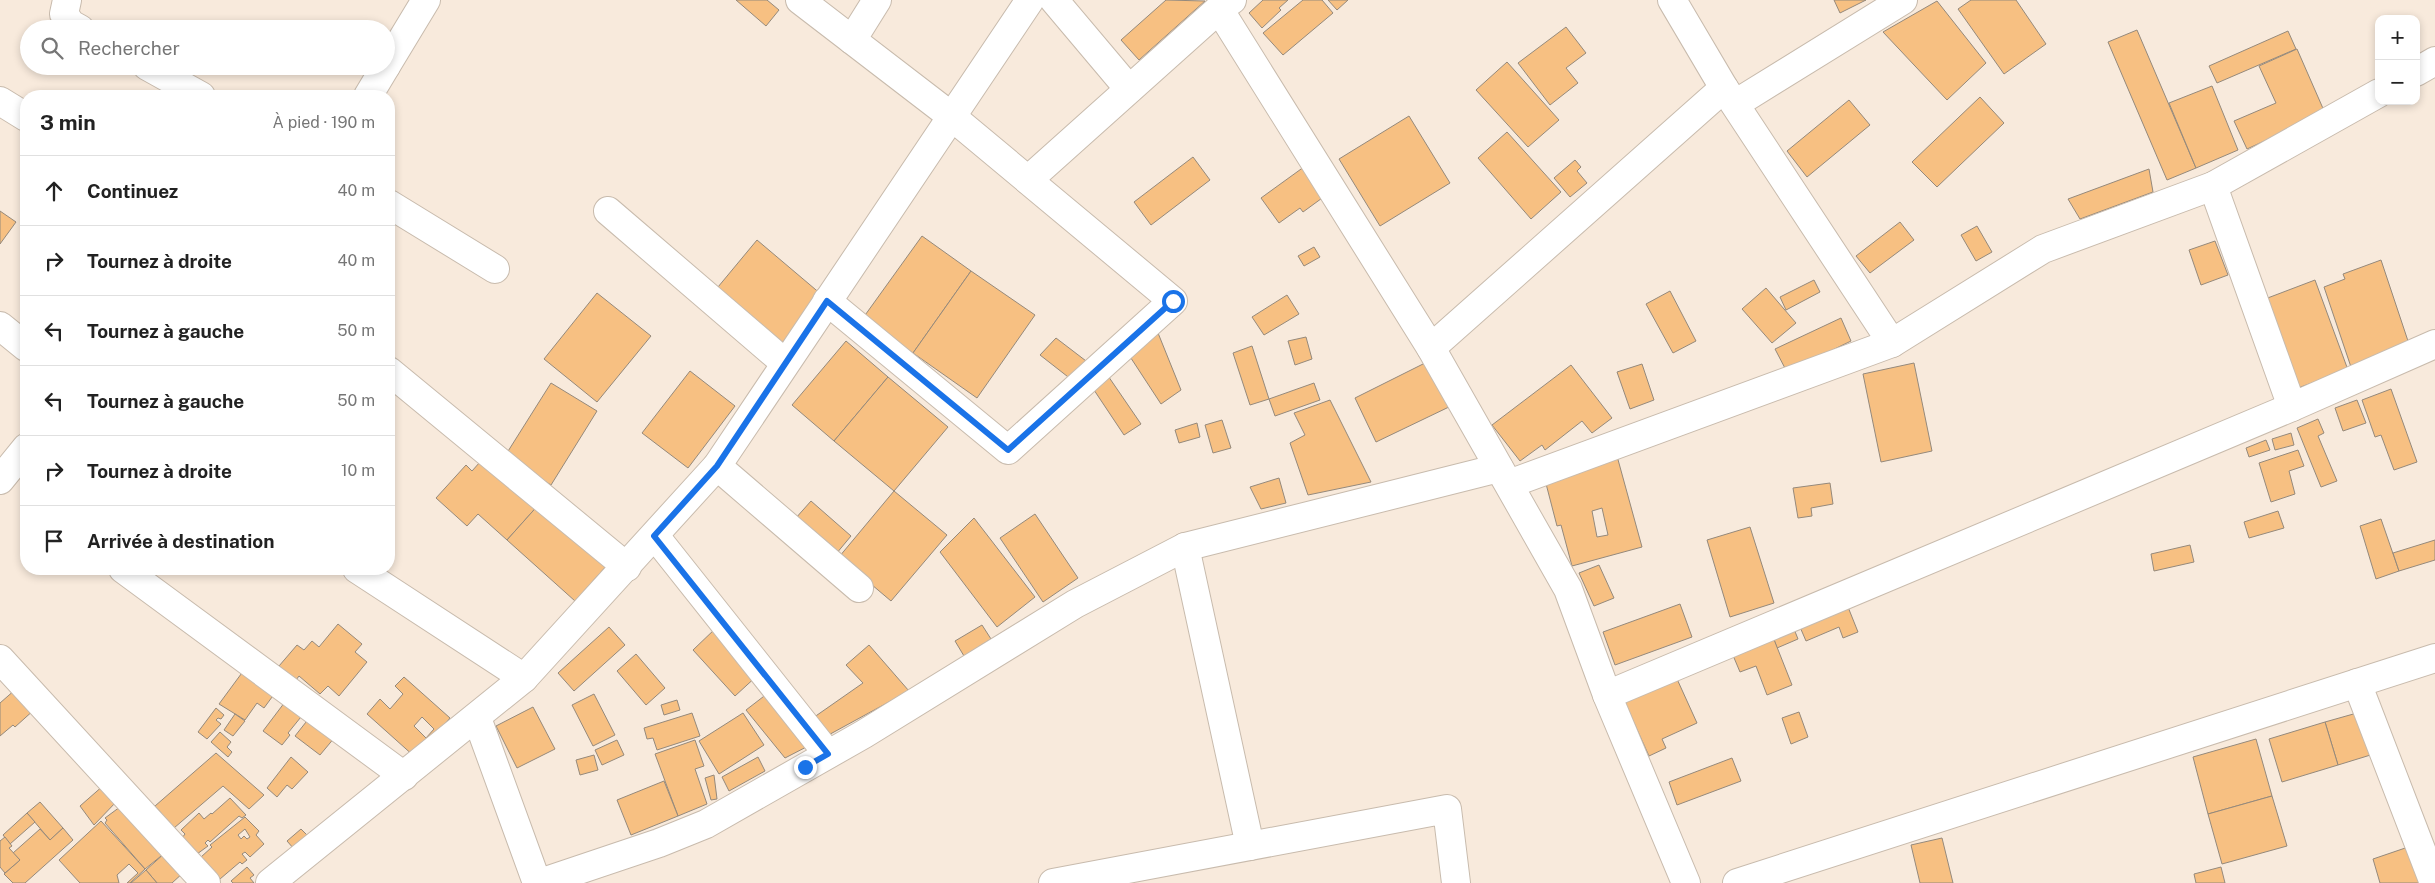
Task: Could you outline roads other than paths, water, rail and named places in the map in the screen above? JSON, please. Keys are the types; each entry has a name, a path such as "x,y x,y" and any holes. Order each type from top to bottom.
{"street":[{"path":"67,0 64,14 68,20"},
{"path":"800,0 950,116 1173,301 1008,450 827,301"},
{"path":"852,40 877,0"},
{"path":"270,883 477,718 524,678 717,466 950,116 1030,0"},
{"path":"1054,0 1129,90"},
{"path":"1672,0 1730,96 1892,343"},
{"path":"1431,348 1730,96 1903,0"},
{"path":"395,50 423,1"},
{"path":"1028,180 1226,4 1431,348 1568,589 1607,695 1686,883"},
{"path":"2420,70 2435,61"},
{"path":"164,75 190,90"},
{"path":"372,90 381,75"},
{"path":"477,718 539,883 659,843 706,824 864,734 1075,604 1185,547 1504,476 1892,343 2043,249 2213,186 2375,95"},
{"path":"0,101 20,114"},
{"path":"2213,186 2292,407"},
{"path":"395,208 495,269"},
{"path":"608,211 785,363"},
{"path":"0,326 20,342"},
{"path":"1607,695 2292,407 2435,344"},
{"path":"395,376 627,567"},
{"path":"0,480 20,455"},
{"path":"717,466 859,588"},
{"path":"654,536 828,754"},
{"path":"1185,547 1250,846"},
{"path":"131,575 404,776"},
{"path":"366,575 524,678"},
{"path":"1737,883 2435,658"},
{"path":"0,660 206,883"},
{"path":"2357,683 2434,883"},
{"path":"1052,883 1447,809 1456,883"}]}
